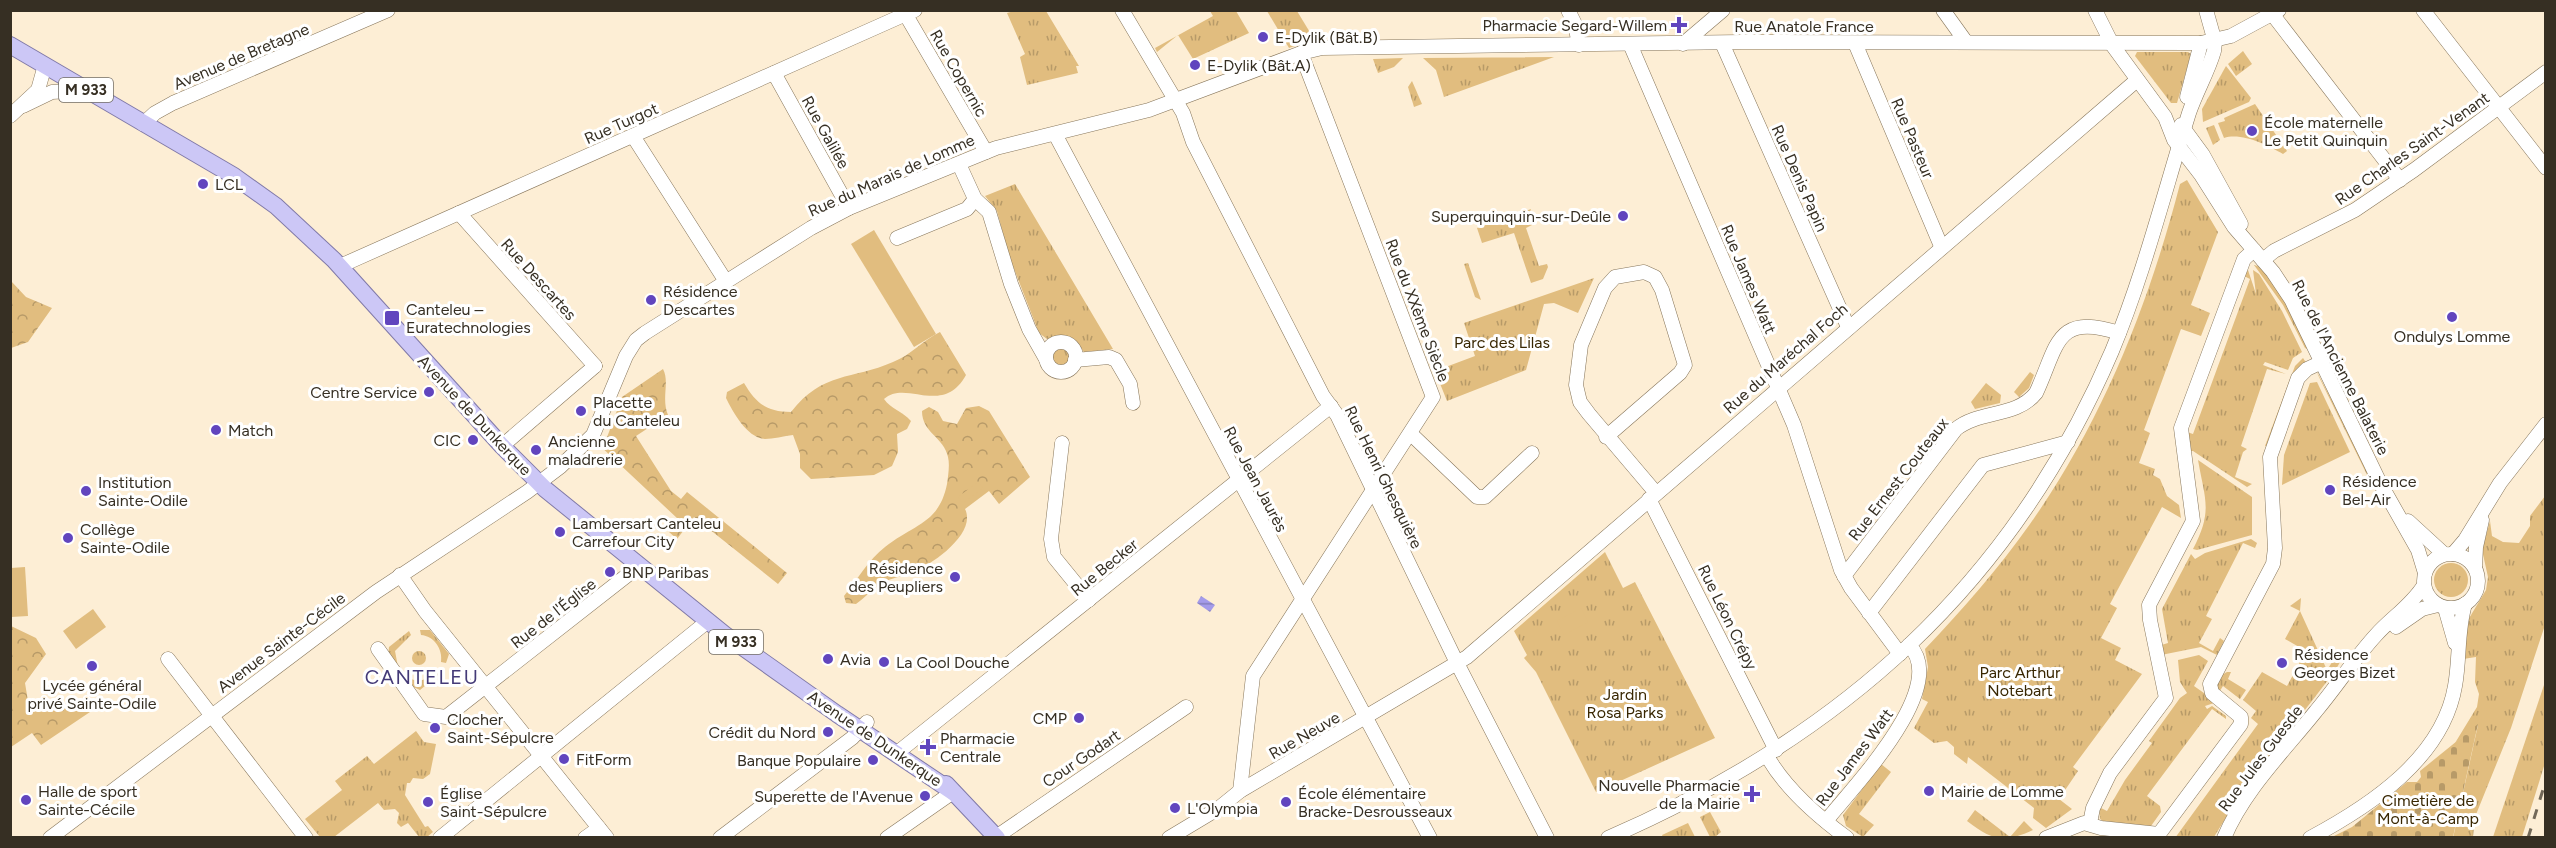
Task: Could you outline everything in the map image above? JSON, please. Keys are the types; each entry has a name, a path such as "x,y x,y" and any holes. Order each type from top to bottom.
{"main road":[{"name":"Avenue de Dunkerque","path":"10,45 262,195 306,231 340,266 502,446 539,483 708,621 796,684 900,750 953,792 996,837"}],"street":[{"name":"Avenue de Bretagne","path":"143,124 155,113 173,103 388,10"},
{"name":"Rue Henri Ghesquière","path":"1122,10 1175,100 1199,153 1323,396 1331,406 1366,473 1372,491 1457,663 1547,837"},
{"path":"1568,10 1577,29 1579,45"},
{"path":"1683,44 1723,10"},
{"path":"1943,10 1966,42"},
{"name":"Rue de l'Ancienne Balaterie","path":"2095,10 2112,42 2165,117 2177,143 2234,226 2291,299 2392,504 2418,550 2424,579"},
{"path":"1608,837 1689,800 1772,753 1836,708 1905,650 1950,606 1993,555 2034,497 2068,442 2119,333 2155,227 2182,126 2213,56 2208,43 2206,10"},
{"path":"2423,10 2546,168"},
{"name":"Rue Turgot","path":"340,266 908,12"},
{"name":"Rue Copernic","path":"908,12 986,152"},
{"path":"2276,13 2400,180"},
{"name":"Rue Anatole France","path":"1322,48 1722,43 2208,43 2276,13"},
{"name":"Rue Denis Papin","path":"1722,43 1848,327"},
{"name":"Rue Pasteur","path":"1855,43 1941,246"},
{"name":"Rue James Watt","path":"1630,44 1794,425 1844,576 1869,613 1905,650 1918,659 1920,674 1907,715 1830,829"},
{"name":"Rue du Marais de Lomme","path":"539,483 572,457 593,435 619,372 636,340 725,280 811,228 849,208 986,152 1122,118 1301,53 1322,48"},
{"name":"Rue du XXème Siècle","path":"1240,791 1253,676 1432,401 1432,392 1301,53"},
{"path":"10,116 38,90 45,65"},
{"name":"Rue Charles Saint-Venant","path":"2258,255 2274,251 2343,218 2400,180 2546,72"},
{"name":"Rue Galilée","path":"774,73 849,208"},
{"name":"Rue du Maréchal Foch","path":"1457,663 2137,80"},
{"path":"23,106 52,92 85,90"},
{"name":"Rue de l'Ancienne Balaterie","path":"2165,117 2182,126 2231,205 2258,255"},
{"name":"Rue Jean Jaurès","path":"1055,134 1430,837"},
{"path":"633,136 725,280"},
{"path":"959,164 975,199 989,212 1029,329 1051,368 1060,371 1070,368 1075,360 1071,346 1058,342 1047,350 1046,359"},
{"path":"897,238 967,209 975,199"},
{"name":"Rue Descartes","path":"459,213 595,366"},
{"path":"2090,823 2093,808 2110,773 2166,698 2149,605 2193,519 2181,428 2244,259 2258,255"},
{"name":"Rue Léon Crépy","path":"1606,437 1680,373 1685,365 1662,290 1655,277 1644,272 1615,277 1605,288 1581,345 1576,385 1580,402 1606,437 1653,496 1772,753 1780,776 1830,829 1847,837"},
{"name":"Rue Ernest Couteaux","path":"1844,576 1956,429 1964,423 2009,410 2030,400 2036,393 2058,342 2071,329 2091,325 2119,333"},
{"path":"1075,360 1109,357 1116,360 1130,384 1132,403"},
{"path":"2046,837 2068,833 2090,823 2101,828 2159,834 2241,724 2241,717 2212,693 2210,684 2273,564 2275,548 2270,457 2298,378 2307,369 2322,362"},
{"path":"502,446 595,366 619,372"},
{"name":"Rue Becker","path":"900,750 1331,406"},
{"path":"2457,669 2452,628 2441,607 2430,598 2424,579 2432,561 2449,554 2546,424"},
{"path":"1411,434 1477,497 1485,497 1532,453"},
{"path":"1062,442 1051,539 1054,557 1089,600"},
{"path":"1869,613 1983,465 2068,442"},
{"name":"Avenue Sainte-Cécile","path":"50,837 400,575 539,483"},
{"name":"Rue de l'Ancienne Balaterie","path":"2392,504 2428,542 2449,554"},
{"path":"2310,837 2348,817 2371,801 2418,759 2445,722 2457,669 2465,604 2477,588 2476,547 2486,507"},
{"path":"2449,554 2467,559 2475,567"},
{"name":"Rue de l'Église","path":"378,650 424,714 446,717 639,566"},
{"path":"400,575 603,832 585,837"},
{"name":"Rue Jules Guesde","path":"2224,837 2235,815 2255,787 2370,641 2413,600 2424,579"},
{"path":"2441,607 2465,604"},
{"name":"Rue Jules Guesde","path":"2325,700 2397,626 2422,609 2441,607"},
{"path":"440,837 708,621"},
{"path":"168,659 306,837"},
{"name":"Rue Neuve","path":"1169,837 1219,808 1240,791 1457,663"},
{"name":"Cour Godart","path":"996,837 1186,707"},
{"path":"720,837 864,726"},
{"path":"887,837 953,792"}],"green space":[{"path":"1046,11 1079,66 1076,66 1078,73 1027,85 1020,57 1025,54 1007,13"},
{"path":"1210,11 1236,11 1249,33 1193,59 1178,35 1213,16"},
{"path":"1267,11 1297,11 1314,39 1289,48"},
{"path":"1177,36 1157,52 1155,48"},
{"path":"2243,51 2252,64 2236,76 2228,64"},
{"path":"2137,52 2188,52 2191,54 2177,103 2171,103 2135,56"},
{"path":"1554,57 1444,97 1436,70 1423,58"},
{"path":"1403,58 1394,67 1378,73 1373,59"},
{"path":"2226,66 2251,98 2249,102 2203,122 2202,109"},
{"path":"1412,81 1422,104 1414,107 1408,87"},
{"path":"2255,104 2287,151 2283,154 2246,138 2224,138 2218,123"},
{"path":"2214,125 2220,140 2213,145 2206,128"},
{"name":"Parc Arthur Notebart","path":"2187,180 2218,232 2191,305 2210,313 2201,336 2181,329 2144,430 2150,433 2139,463 2155,469 2153,475 2160,479 2167,496 2179,505 2181,518 2162,507 2110,604 2117,608 2101,638 2121,648 2115,660 2142,674 2073,767 2078,771 2059,799 2072,809 2046,828 2033,818 2034,808 1968,757 1967,764 1954,754 1954,747 1947,741 1934,743 1914,728 1928,702 1922,699 1928,667 1925,649 1980,588 2018,540 2056,485 2079,445 2101,403 2138,317 2168,229 2180,184"},
{"path":"1015,184 1113,349 1084,352 1072,341 1063,338 1047,339 1039,333 1009,256 997,211 985,196"},
{"path":"1531,209 1527,220 1534,224 1526,228 1539,266 1547,264 1548,267 1543,279 1531,283 1514,233 1482,243 1477,228"},
{"path":"874,230 936,334 914,347 851,244"},
{"path":"1468,263 1481,300 1475,297 1464,264"},
{"path":"2254,265 2261,268 2278,288 2310,350 2305,348 2283,305"},
{"path":"2248,270 2256,294 2253,270 2259,274 2282,311 2302,352 2293,358 2288,370 2265,362 2263,365 2286,374 2267,369 2241,446 2247,449 2243,452 2235,477 2252,484 2247,487 2193,451 2187,451 2184,431 2193,434 2250,279 2244,276"},
{"name":"Parc des Lilas","path":"1594,278 1578,313 1554,303 1544,304 1526,370 1447,401 1435,371 1475,356 1464,323"},
{"path":"11,281 26,297 52,308 28,342 11,348"},
{"path":"940,332 966,375 957,387 947,394 936,396 903,393 893,394 884,399 911,421 907,429 897,434 898,452 892,466 874,475 811,479 800,468 800,454 793,435 758,438 741,423 726,398 727,392 744,383 763,405 782,412 791,412 815,389 839,378 893,362"},
{"path":"1061,347 1067,350 1070,356 1067,362 1061,365 1055,362 1052,356 1055,350"},
{"path":"2303,358 2307,364 2270,447 2265,446 2295,366"},
{"path":"663,369 666,379 665,402 668,415 636,436 671,491 681,499 687,492 787,573 778,584 694,517 677,539 669,532 678,519 598,444 606,440 622,397"},
{"path":"2030,372 2034,375 2029,388 2019,397 2014,392"},
{"path":"2317,372 2375,483 2373,487 2318,375"},
{"path":"2317,382 2350,452 2282,485 2284,455 2310,383"},
{"path":"1986,383 2001,395 2000,403 1975,409 1971,402"},
{"path":"979,406 989,411 1030,477 999,504 989,491 965,509 967,518 965,528 951,546 931,562 913,572 882,583 856,604 846,603 844,596 874,557 896,539 924,522 932,515 943,497 947,484 948,457 942,444 926,425 922,411 929,407 938,412 943,421 957,424 966,408"},
{"path":"2198,460 2252,497 2252,535 2197,550 2193,549 2203,525 2206,505"},
{"path":"978,482 983,488 963,503 958,497"},
{"path":"2545,496 2545,625 2511,728 2475,817 2473,837 2453,838 2478,725 2455,743 2477,707 2479,694 2475,682 2476,657 2463,659 2468,620 2486,590 2488,577 2482,550 2490,521 2492,536 2503,542 2519,543 2530,526 2530,516"},
{"path":"2251,539 2257,543 2255,548 2243,543 2206,616 2212,619 2199,643 2213,651 2220,638 2224,641 2217,655 2201,647 2161,655 2158,646 2168,643 2162,609 2191,554 2195,559 2205,553"},
{"name":"Jardin Rosa Parks","path":"1605,552 1623,588 1635,582 1715,738 1596,792 1536,672 1524,658 1527,655 1514,631"},
{"path":"2451,563 2463,568 2468,580 2463,592 2451,597 2439,592 2434,580 2439,568"},
{"path":"25,567 28,616 11,617 11,568"},
{"path":"2301,598 2300,611 2290,606"},
{"path":"1581,608 1588,622 1564,635 1557,621"},
{"path":"93,609 106,627 76,649 63,631"},
{"path":"2300,611 2327,670 2336,656 2344,655 2335,671 2241,793 2214,837 2175,838 2258,724 2251,718 2256,711 2243,700 2262,672 2287,686 2306,651 2285,639"},
{"path":"11,626 36,638 46,654 25,683 28,701 38,707 72,705 90,712 41,745 32,733 11,747"},
{"path":"420,630 430,630 449,654 446,663 441,662 441,652 437,644 421,635"},
{"path":"409,631 411,635 395,651 398,667 388,656 389,647"},
{"path":"416,651 422,651 426,658 422,665 416,665 412,661 412,655"},
{"path":"2199,655 2208,661 2194,686 2228,710 2214,703 2205,706 2207,709 2212,706 2226,716 2226,719 2212,709 2147,796 2160,806 2161,812 2151,826 2103,821 2100,819 2099,807 2107,811 2125,780 2152,743 2149,741 2180,698 2187,693 2180,682 2178,660"},
{"path":"439,670 441,673 420,690 409,685 405,675 418,681"},
{"path":"2231,672 2228,679 2246,690 2240,699 2223,686 2218,694 2215,690 2218,677"},
{"path":"2545,682 2545,763 2522,837 2493,837"},
{"name":"Cimetière de Mont-à-Camp","path":"2478,724 2453,837 2332,837 2352,827 2407,782 2417,782 2421,777 2420,771"},
{"path":"416,731 424,742 436,744 430,774 423,779 413,778 410,783 407,783 405,795 425,827 428,826 433,832 427,837 419,837 408,823 401,827 397,823 399,813 395,809 384,810 378,803 334,837 320,837 305,819 342,790 335,781 367,756 374,764"},
{"path":"1881,764 1891,772 1859,814 1874,825 1863,837 1846,826 1843,815"},
{"path":"1975,810 2010,837 2024,821 2033,830 2014,837 1998,838 1991,836 1967,821"},
{"path":"1710,812 1721,832 1715,837 1710,837 1700,817"},
{"path":"1688,823 1695,837 1663,837 1662,835"}],"shaded area":[{"path":"1201,596 1215,605 1210,612 1197,603"}],"railway":[{"path":"2528,838 2546,780"}],"place":[{"name":"Pharmacie Segard-Willem","path":"1679,25"},
{"name":"E-Dylik (Bât.B)","path":"1263,37"},
{"name":"E-Dylik (Bât.A)","path":"1195,65"},
{"name":"École maternelle Le Petit Quinquin","path":"2252,131"},
{"name":"LCL","path":"203,184"},
{"name":"Superquinquin-sur-Deûle","path":"1623,216"},
{"name":"Résidence Descartes","path":"651,300"},
{"name":"Ondulys Lomme","path":"2452,317"},
{"name":"Canteleu – Euratechnologies","path":"392,318"},
{"name":"Centre Service","path":"429,392"},
{"name":"Placette du Canteleu","path":"581,411"},
{"name":"Match","path":"216,430"},
{"name":"CIC","path":"473,440"},
{"name":"Ancienne maladrerie","path":"536,450"},
{"name":"Résidence Bel-Air","path":"2330,490"},
{"name":"Institution Sainte-Odile","path":"86,491"},
{"name":"Lambersart Canteleu Carrefour City","path":"560,532"},
{"name":"Collège Sainte-Odile","path":"68,538"},
{"name":"BNP Paribas","path":"610,572"},
{"name":"Résidence des Peupliers","path":"955,577"},
{"name":"Avia","path":"828,659"},
{"name":"La Cool Douche","path":"884,662"},
{"name":"Résidence Georges Bizet","path":"2282,663"},
{"name":"Lycée général privé Sainte-Odile","path":"92,666"},
{"name":"CMP","path":"1079,718"},
{"name":"Clocher Saint-Sépulcre","path":"435,728"},
{"name":"Crédit du Nord","path":"828,732"},
{"name":"Pharmacie Centrale","path":"928,747"},
{"name":"FitForm","path":"564,759"},
{"name":"Banque Populaire","path":"873,760"},
{"name":"Mairie de Lomme","path":"1929,791"},
{"name":"Nouvelle Pharmacie de la Mairie","path":"1752,794"},
{"name":"Superette de l'Avenue","path":"925,796"},
{"name":"Halle de sport Sainte-Cécile","path":"26,800"},
{"name":"Église Saint-Sépulcre","path":"428,802"},
{"name":"École élémentaire Bracke-Desrousseaux","path":"1286,802"},
{"name":"L'Olympia","path":"1175,808"}],"district":[{"name":"CANTELEU","path":"422,677"}]}
